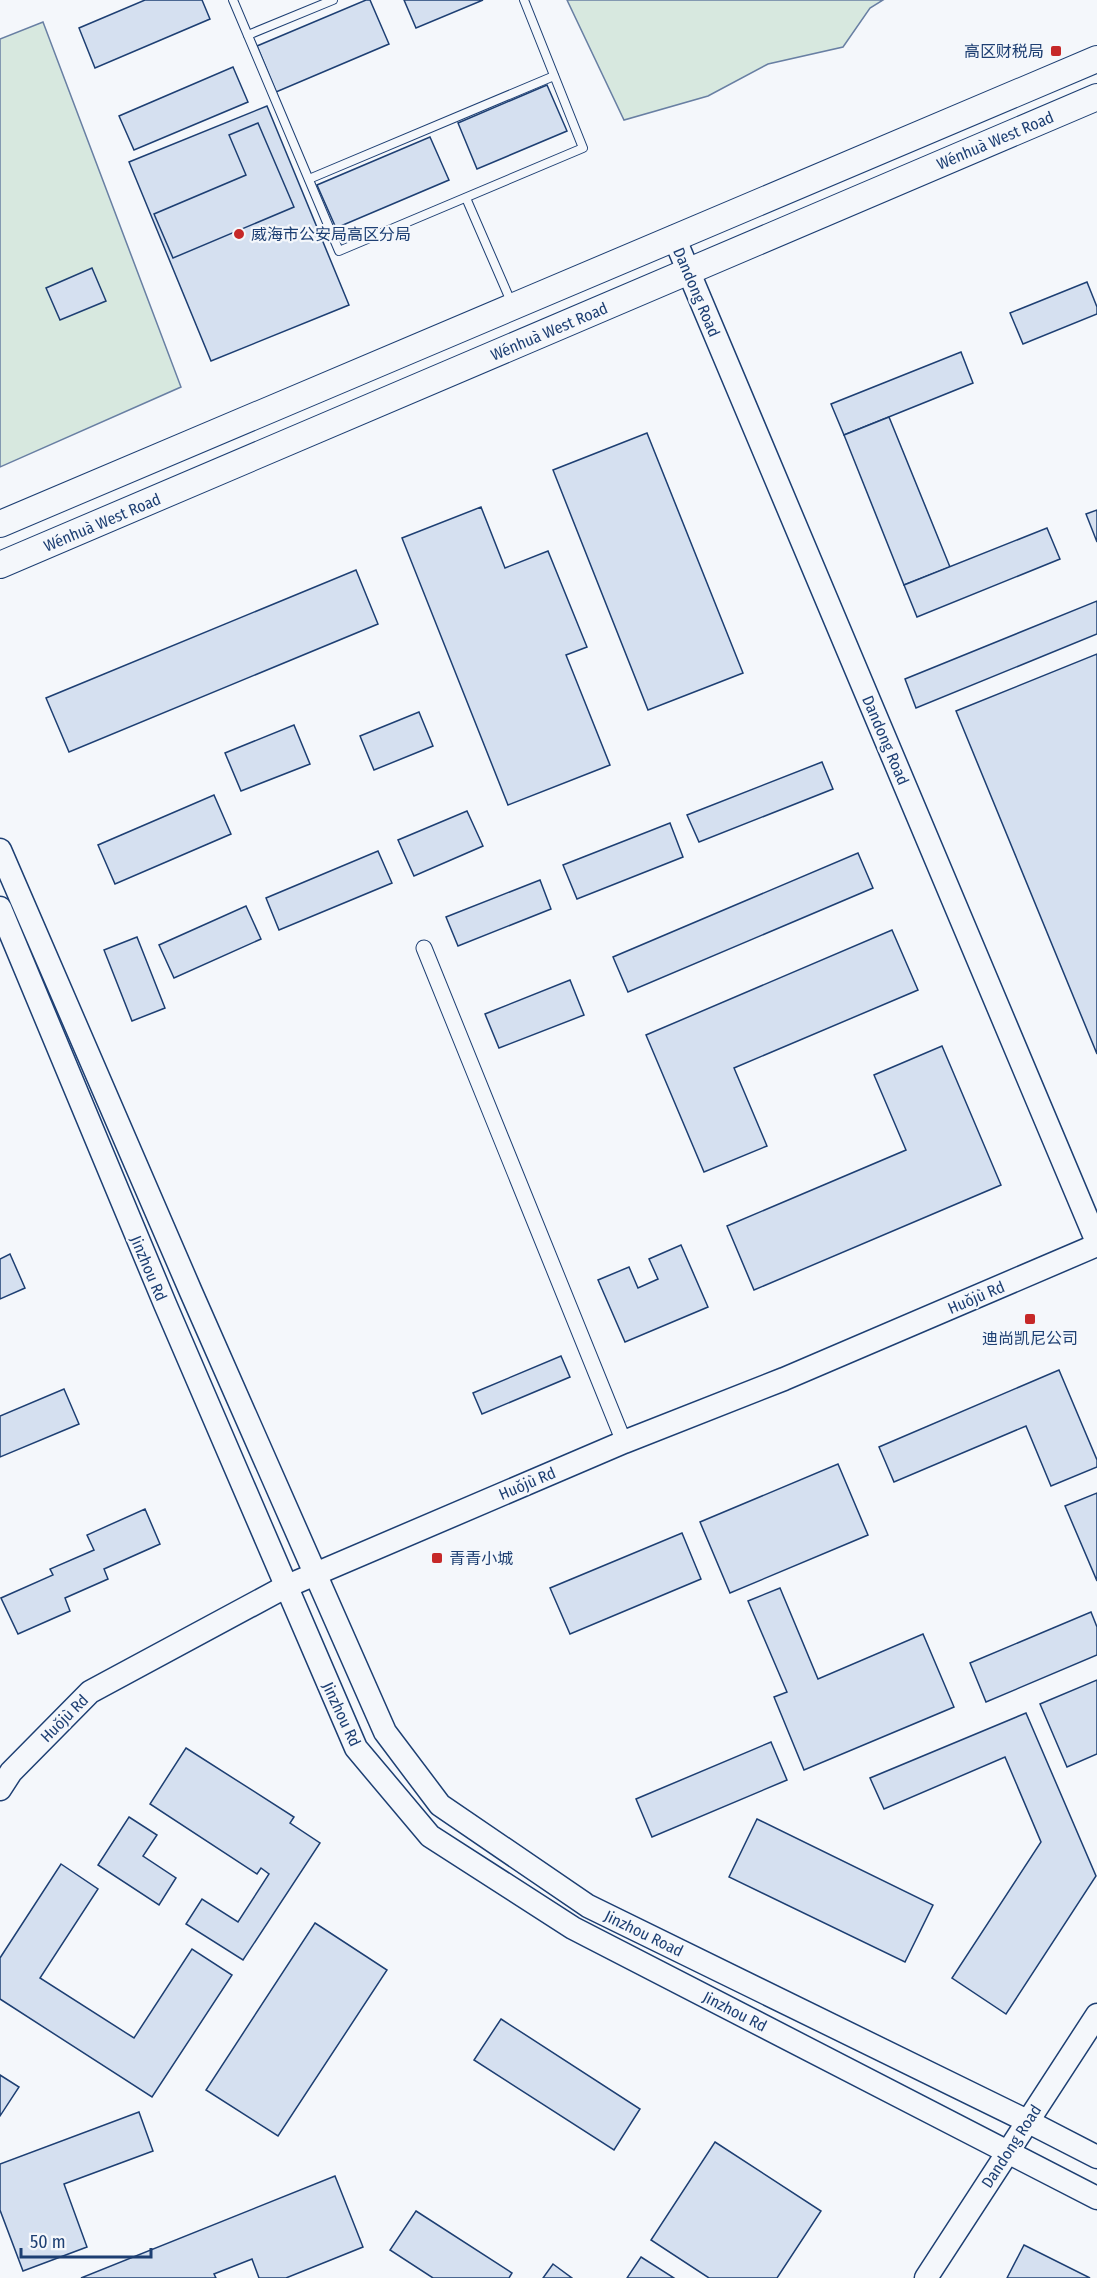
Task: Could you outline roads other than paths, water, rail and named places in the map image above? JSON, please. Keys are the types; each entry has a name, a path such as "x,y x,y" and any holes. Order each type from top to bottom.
{"main road":[{"path":"2,523 1097,59"},
{"name":"Wénhuà West Road","path":"7,564 1097,97"},
{"name":"Dandong Road","path":"674,237 1097,1243"},
{"name":"Jinzhou Rd","path":"0,849 191,1293 315,1573"},
{"name":"Jinzhou Rd","path":"0,908 285,1587 356,1748 430,1836 573,1928 1097,2198"},
{"name":"Huǒjù Rd","path":"0,1789 11,1772 90,1692 285,1587 624,1442 794,1374 1097,1243"},
{"name":"Jinzhou Road","path":"315,1573 385,1732 440,1804 588,1906 1097,2157"},
{"name":"Dandong Road","path":"927,2278 1097,2015"}],"street":[{"path":"424,948 624,1442"}],"lane":[{"path":"233,0 339,250 583,148 524,0"},
{"path":"248,35 333,0"},
{"path":"309,179 554,76"},
{"path":"466,198 513,305"}],"place":[{"name":"高区财税局","path":"1056,51"},
{"name":"威海市公安局高区分局","path":"239,234"},
{"name":"迪尚凯尼公司","path":"1030,1319"},
{"name":"青青小城","path":"437,1558"}]}
